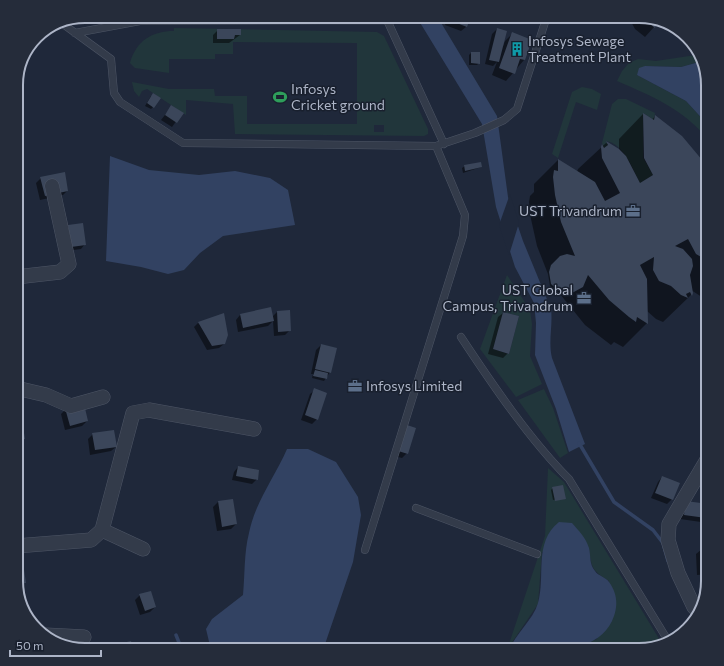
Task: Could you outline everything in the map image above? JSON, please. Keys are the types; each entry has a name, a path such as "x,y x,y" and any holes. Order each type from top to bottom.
{"street":[{"path":"23,276 60,272 69,264 52,186"},
{"path":"23,390 46,396 70,406 104,397"},
{"path":"23,545 91,540 102,530 133,413 149,410 254,429"},
{"path":"695,608 678,574 668,540 669,524 701,470"},
{"path":"102,530 143,549"},
{"path":"56,636 84,637"}],"lane":[{"path":"75,33 129,23"},
{"path":"365,550 463,236 465,215 440,145 389,23"},
{"path":"66,26 111,59 114,93 120,102 183,143 440,145 475,133 504,120 517,109 545,23"},
{"path":"461,337 512,409 553,463 569,479 666,637"},
{"path":"416,508 537,554"}],"green space":[{"path":"174,28 377,32 384,36 428,129 428,134 424,136 235,134 233,104 186,100 186,115 147,89 142,91 139,97 134,91 132,82 169,89 214,89 215,96 247,96 247,124 357,124 357,43 233,42 233,54 215,54 215,59 169,59 169,73 135,68 130,63 136,49 146,39 152,35 166,31 174,31","holes":["241,30 241,35 235,35 234,39 218,39","374,125 384,125 384,132 374,132"]},
{"path":"693,55 697,63 681,67 645,66 637,75 686,101 701,117 701,131 688,119 666,104 617,81 622,71 629,63 638,59 656,61"},
{"path":"582,87 592,89 601,94 597,110 576,102 558,158 552,154 572,92"},
{"path":"618,99 626,99 655,113 654,120 643,113 643,158 653,175 640,183 631,164 623,152 612,143 606,141 608,145 604,148 602,143 612,104"},
{"path":"507,275 530,310 532,324 530,356 542,384 516,397 480,349","holes":["503,312 519,316 509,354 493,349"]},
{"path":"544,389 553,408 568,453 560,458 518,400"},
{"path":"548,468 564,482 659,639 651,642 639,643 586,643 597,639 609,581 599,574 592,565 589,549 542,552 538,604 512,643 509,643 545,536"}],"water":[{"path":"420,23 441,23 497,116 508,197 523,241 551,309 550,346 552,358 585,444 569,452 556,409 535,355 536,323 534,303 515,267 496,207 482,124"},
{"path":"697,63 701,81 701,117 686,101 637,75 639,68 645,66 681,67"},
{"path":"110,156 149,170 199,175 235,171 270,178 288,190 295,225 223,236 200,253 184,270 168,274 141,267 106,261"},
{"path":"287,449 308,449 336,462 358,497 361,515 353,562 325,643 209,643 206,629 212,619 243,595 246,548 252,522 260,500"},
{"path":"559,522 572,523 582,535 589,548 593,568 596,573 608,580 614,590 616,607 614,616 607,629 597,639 588,643 513,643 536,609 540,592 543,549 551,530"}],"pier":[{"path":"510,194 519,223 509,255 499,225"}],"building":[{"path":"457,23 468,23 467,27"},
{"path":"497,28 507,31 499,62 489,60"},
{"path":"217,29 241,29 241,35 235,35 234,39 217,39"},
{"name":"Infosys Sewage Treatment Plant","path":"512,32 532,40 525,60 520,59 515,74 499,68"},
{"path":"471,52 480,52 480,64 471,63"},
{"path":"153,93 161,98 154,108 147,103"},
{"path":"171,105 184,113 177,123 165,115"},
{"name":"UST Trivandrum","path":"643,113 654,120 655,115 682,136 701,159 701,257 696,254 688,239 675,246 683,249 692,259 693,266 690,275 693,293 692,296 690,292 686,294 688,298 681,295 671,286 659,281 653,270 654,257 640,265 647,279 648,324 637,317 636,322 629,317 609,300 588,275 583,287 572,293 566,293 560,292 551,284 549,272 551,265 560,256 567,254 575,256 561,222 555,195 553,177 554,170 558,171 558,159 595,182 605,201 620,193 602,158 602,144 604,148 608,145 606,141 619,149 626,156 640,183 653,175 644,158"},
{"path":"481,162 482,167 465,171 464,165"},
{"path":"65,172 68,191 45,196 40,177"},
{"path":"83,223 86,245 71,247 68,225"},
{"path":"271,307 274,321 243,328 240,314"},
{"path":"290,310 291,331 278,332 277,311"},
{"path":"503,312 519,316 509,354 493,349"},
{"path":"224,313 228,335 225,344 212,346 198,322"},
{"path":"321,344 337,348 331,373 315,369"},
{"path":"315,370 328,373 327,379 313,376"},
{"path":"314,388 327,393 318,420 305,415"},
{"path":"84,404 88,421 70,426 65,408"},
{"path":"407,425 416,428 408,454 398,451"},
{"path":"23,427 25,439 23,439"},
{"path":"114,430 117,447 95,450 92,433"},
{"path":"238,466 259,470 258,480 236,476"},
{"path":"662,476 680,483 673,500 655,493"},
{"path":"563,485 566,499 555,501 552,487"},
{"path":"233,499 237,524 222,527 218,501"},
{"path":"686,501 701,503 701,517 684,515"},
{"path":"700,549 701,549 701,571"},
{"path":"23,563 26,583 23,583"},
{"path":"151,591 156,607 145,611 139,594"}],"waterway":[{"path":"579,443 614,502 653,530 663,543 668,561"},
{"path":"176,635 179,643"}],"place":[{"name":"Infosys Sewage Treatment Plant","path":"517,49"},
{"name":"Infosys Cricket ground","path":"280,97"},
{"name":"UST Trivandrum","path":"633,211"},
{"name":"UST Global Campus, Trivandrum","path":"584,298"},
{"name":"Infosys Limited","path":"355,386"}]}
